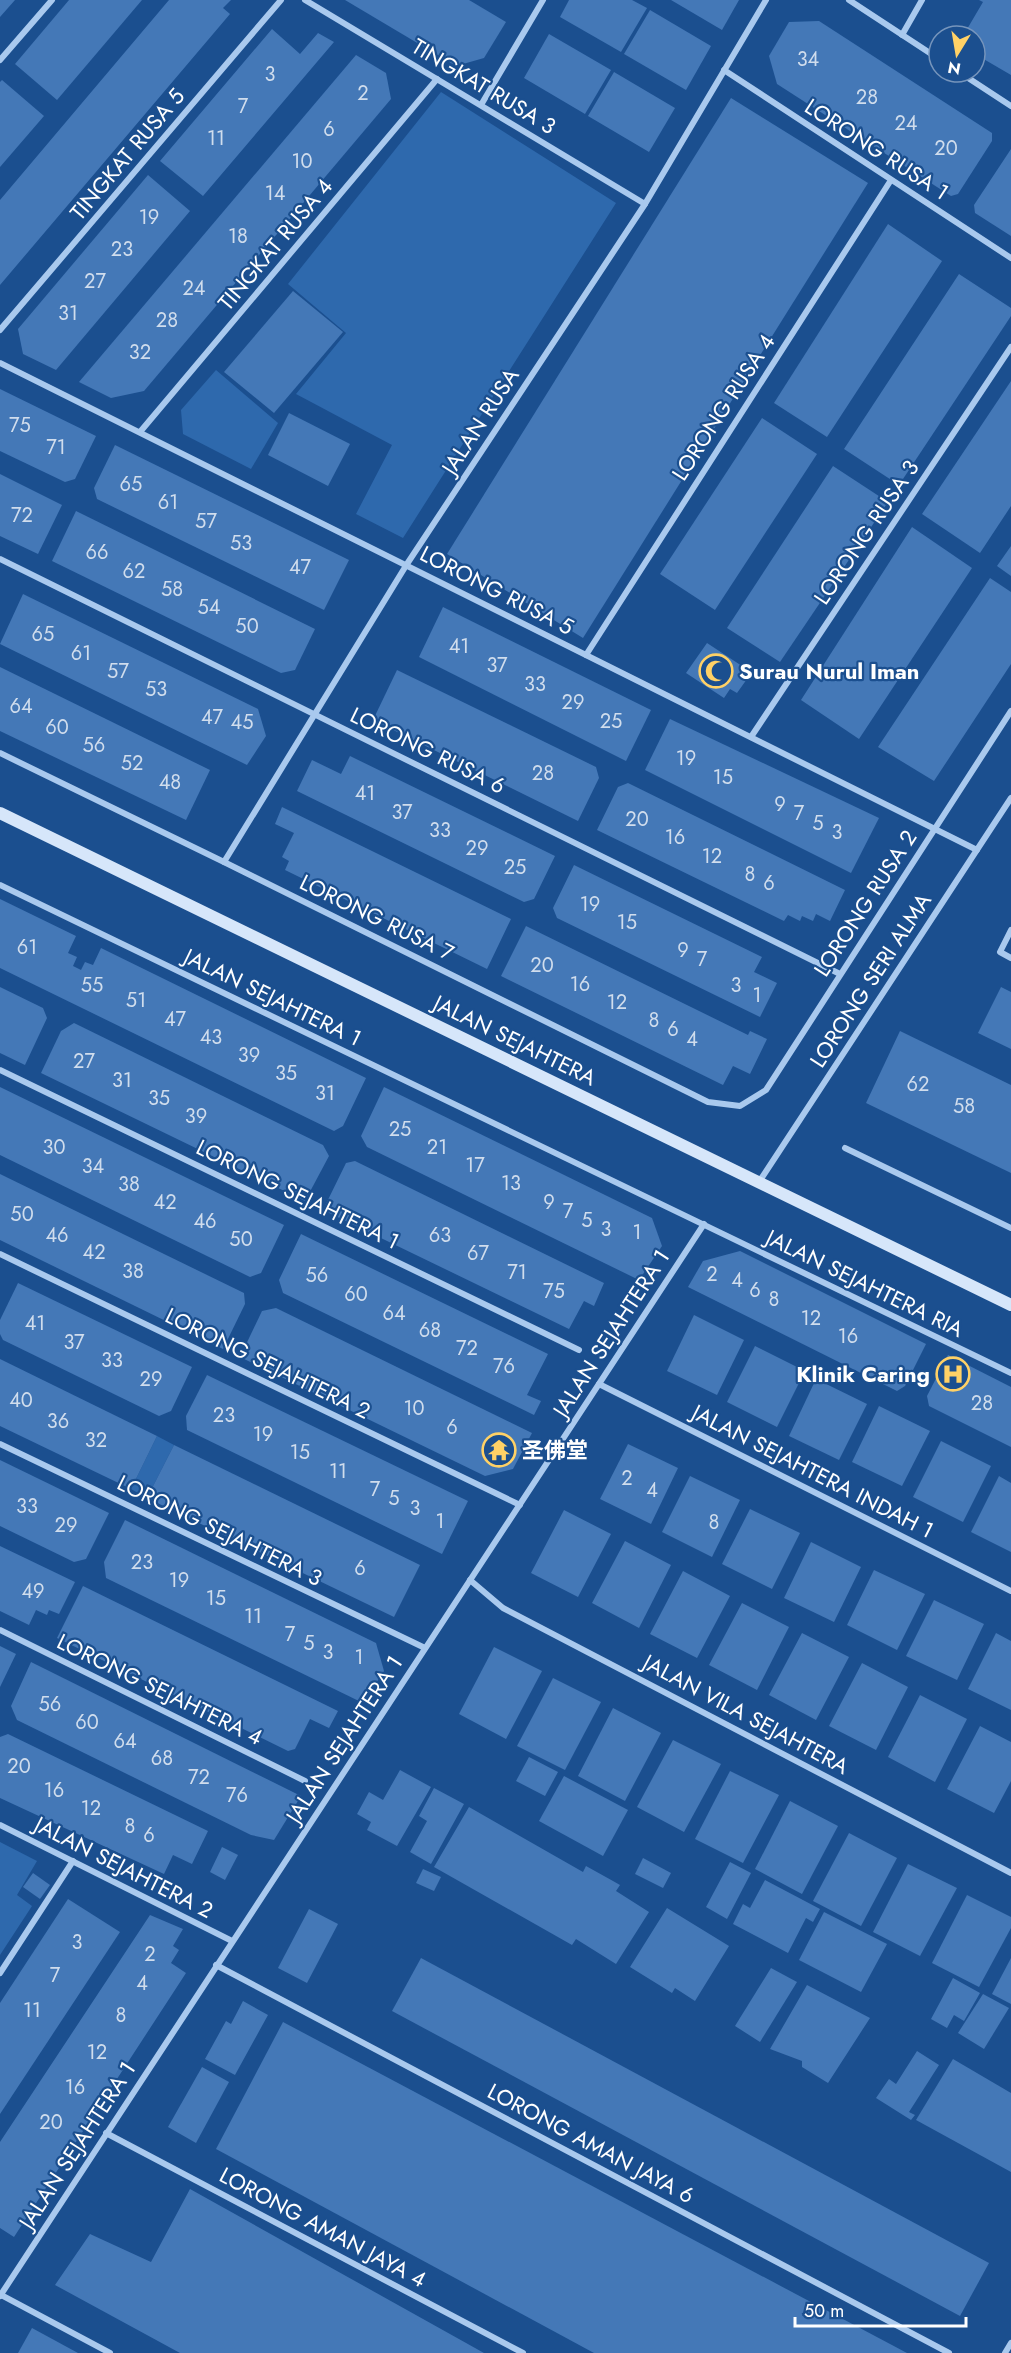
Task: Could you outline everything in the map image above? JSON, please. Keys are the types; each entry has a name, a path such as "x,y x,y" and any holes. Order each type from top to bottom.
{"main road":[{"name":"JALAN SEJAHTERA","path":"0,813 1011,1305"}],"street":[{"path":"0,60 52,0"},
{"name":"TINGKAT RUSA 5","path":"0,330 281,0"},
{"name":"TINGKAT RUSA 3","path":"305,0 645,204"},
{"path":"481,105 543,0"},
{"name":"JALAN RUSA","path":"224,862 408,564 645,204 766,0"},
{"path":"849,0 927,51"},
{"path":"902,35 922,0"},
{"name":"LORONG RUSA 1","path":"724,70 1011,258"},
{"name":"TINGKAT RUSA 4","path":"140,432 437,79"},
{"path":"977,84 1011,106"},
{"name":"LORONG RUSA 4","path":"586,655 891,180"},
{"name":"LORONG RUSA 3","path":"751,737 1011,347"},
{"name":"LORONG RUSA 5","path":"0,363 408,564 977,850"},
{"name":"LORONG RUSA 6","path":"0,559 840,974"},
{"name":"LORONG RUSA 2","path":"740,1106 766,1090 1011,711"},
{"name":"LORONG RUSA 7","path":"0,753 708,1102 740,1106"},
{"name":"LORONG SERI ALMA","path":"759,1182 1011,798"},
{"name":"JALAN SEJAHTERA 1","path":"0,885 704,1224 0,2295"},
{"path":"1011,930 1000,952 1011,958"},
{"name":"LORONG SEJAHTERA 1","path":"0,1070 579,1350"},
{"path":"845,1148 1011,1228"},
{"name":"JALAN SEJAHTERA RIA","path":"704,1224 1011,1373"},
{"name":"LORONG SEJAHTERA 2","path":"0,1254 520,1505"},
{"name":"JALAN SEJAHTERA INDAH 1","path":"599,1384 1011,1591"},
{"name":"LORONG SEJAHTERA 3","path":"0,1444 425,1648"},
{"name":"JALAN VILA SEJAHTERA","path":"470,1580 503,1608 1011,1873"},
{"name":"LORONG SEJAHTERA 4","path":"0,1630 304,1781"},
{"name":"JALAN SEJAHTERA 2","path":"0,1825 232,1941"},
{"path":"0,1974 73,1861"},
{"name":"LORONG AMAN JAYA 6","path":"216,1965 949,2353"},
{"name":"LORONG AMAN JAYA 4","path":"106,2133 523,2353"},
{"path":"0,2295 110,2353"},
{"path":"1005,2353 1011,2343"}],"shaded area":[{"path":"441,92 616,203 403,538 356,514 392,445 296,394 346,333 288,284"},
{"path":"216,370 278,423 251,469 183,434 181,410"},
{"path":"157,1436 174,1445 147,1498 131,1489"},
{"path":"0,1842 37,1861 17,1895 32,1906 0,1955"}],"building":[{"path":"0,0 15,0 0,17"},
{"path":"69,0 142,0 57,100 15,64"},
{"path":"169,0 231,0 223,8 230,14 0,285 0,200"},
{"path":"345,0 469,0 506,22 484,58 456,66"},
{"path":"569,0 632,0 647,8 621,52 560,17"},
{"path":"671,0 739,0 722,30"},
{"path":"979,0 1011,0 1011,75 987,61 987,24 970,24 983,2"},
{"path":"650,10 711,46 686,90 624,54"},
{"path":"819,21 992,133 992,141 958,194 951,196 777,84 769,56 789,22"},
{"path":"272,29 300,54 318,33 334,42 203,196 160,161"},
{"path":"549,34 611,70 585,114 524,78"},
{"path":"356,55 386,73 391,99 144,391 111,398 79,382"},
{"path":"614,72 675,108 649,152 588,116"},
{"path":"2,80 44,116 0,167 0,82"},
{"path":"731,98 868,183 583,638 447,554"},
{"path":"1011,149 1011,236 975,213 974,205"},
{"path":"148,175 190,211 56,370 23,354 18,329"},
{"path":"888,224 942,261 827,437 774,403"},
{"path":"959,274 1011,308 1011,316 899,485 844,449"},
{"path":"293,291 343,332 274,413 224,372"},
{"path":"1011,381 1011,506 980,553 922,514"},
{"path":"0,389 96,436 75,479 65,482 0,451"},
{"path":"289,413 350,444 328,486 268,455"},
{"path":"762,418 817,454 715,610 660,574"},
{"path":"115,445 349,560 324,610 97,499 94,488"},
{"path":"833,466 888,502 780,662 727,628"},
{"path":"0,474 62,505 38,554 0,536"},
{"path":"76,511 315,629 295,670 281,673 52,561"},
{"path":"912,527 972,568 859,739 801,700"},
{"path":"1011,546 1011,576 997,566"},
{"path":"990,578 1011,592 1011,664 934,781 878,747"},
{"path":"23,594 258,709 266,736 247,765 0,644"},
{"path":"443,607 651,710 626,761 419,657"},
{"name":"Surau Nurul Iman","path":"707,643 745,668 740,675 747,679 737,693 730,689 724,698 686,673"},
{"path":"0,667 210,770 186,820 0,731"},
{"path":"397,670 596,767 599,778 578,821 373,720"},
{"path":"670,719 879,818 851,873 645,770"},
{"path":"350,756 555,856 534,899 524,902 297,791 312,760 341,774"},
{"path":"628,783 845,890 830,921 816,914 813,921 802,916 800,921 788,915 784,921 597,830 618,787"},
{"path":"282,807 511,919 487,969 285,870 289,861 282,857 294,833 275,824"},
{"path":"574,865 762,957 754,972 777,983 760,1017 557,918 553,908"},
{"path":"0,899 76,936 68,953 77,957 73,966 81,970 85,962 93,965 101,948 366,1078 343,1126 334,1131 0,968"},
{"path":"526,926 748,1035 750,1031 767,1039 750,1074 733,1066 723,1085 501,976"},
{"path":"0,987 43,1008 47,1018 25,1065 0,1053"},
{"path":"1001,987 1011,992 1011,1049 978,1033"},
{"path":"74,1023 323,1145 329,1156 305,1201 41,1073 61,1031"},
{"path":"900,1031 1011,1085 1011,1173 866,1103"},
{"path":"0,1087 284,1225 261,1273 250,1277 0,1155"},
{"path":"384,1087 652,1218 662,1246 639,1280 367,1147 361,1136"},
{"path":"355,1161 604,1283 594,1306 584,1301 569,1329 323,1210 346,1163"},
{"path":"0,1174 244,1293 245,1304 223,1349 0,1240"},
{"path":"301,1234 548,1354 527,1395 541,1401 534,1415 283,1293 279,1280"},
{"path":"740,1251 926,1344 905,1386 897,1391 688,1287 703,1261"},
{"path":"18,1283 192,1367 171,1411 159,1416 3,1340 0,1334 0,1320"},
{"path":"276,1308 532,1433 513,1469 485,1476 240,1357 262,1311"},
{"path":"694,1315 744,1340 717,1395 667,1371"},
{"path":"755,1346 805,1371 777,1427 727,1402"},
{"path":"948,1355 1011,1387 1011,1447 929,1406 927,1396"},
{"path":"0,1359 157,1436 131,1489 0,1426"},
{"path":"207,1375 468,1501 442,1554 187,1430 186,1416"},
{"path":"816,1379 867,1404 839,1460 789,1436"},
{"path":"879,1406 930,1431 902,1486 852,1462"},
{"path":"941,1441 991,1466 963,1522 913,1497"},
{"path":"628,1444 678,1468 651,1524 600,1499"},
{"path":"174,1445 420,1565 394,1617 147,1498"},
{"path":"0,1460 109,1513 86,1559 74,1562 0,1526"},
{"path":"690,1476 740,1500 712,1557 662,1532"},
{"path":"999,1476 1011,1483 1011,1552 971,1532"},
{"path":"750,1509 800,1533 772,1589 722,1564"},
{"path":"564,1510 611,1534 578,1597 531,1573"},
{"path":"125,1520 376,1643 384,1671 363,1703 106,1578 104,1562"},
{"path":"625,1541 671,1565 639,1628 592,1603"},
{"path":"811,1542 861,1567 834,1622 784,1598"},
{"path":"0,1546 75,1582 59,1614 49,1610 47,1615 36,1610 29,1625 0,1611"},
{"path":"874,1570 925,1594 897,1650 847,1625"},
{"path":"683,1571 730,1596 697,1658 650,1634"},
{"path":"83,1586 338,1711 329,1728 310,1719 295,1749 288,1751 57,1638"},
{"path":"934,1600 984,1624 957,1680 906,1656"},
{"path":"742,1603 789,1627 757,1690 709,1665"},
{"path":"802,1633 849,1657 816,1720 769,1695"},
{"path":"996,1633 1011,1641 1011,1710 968,1689"},
{"path":"0,1646 16,1654 0,1687"},
{"path":"494,1647 542,1671 506,1739 459,1714"},
{"path":"31,1662 301,1796 274,1840 251,1835 17,1720 11,1706"},
{"path":"862,1663 908,1687 876,1750 829,1726"},
{"path":"553,1678 601,1702 565,1770 517,1746"},
{"path":"920,1695 967,1719 935,1782 888,1757"},
{"path":"613,1708 661,1733 625,1801 578,1776"},
{"path":"980,1726 1011,1742 1011,1781 994,1813 947,1789"},
{"path":"8,1734 208,1831 192,1864 173,1855 164,1874 0,1798 0,1737"},
{"path":"673,1740 721,1764 684,1832 637,1807"},
{"path":"529,1757 558,1772 545,1796 516,1781"},
{"path":"400,1770 431,1787 397,1846 367,1830 371,1822 357,1814 369,1792 383,1800"},
{"path":"730,1771 779,1795 743,1863 695,1839"},
{"path":"564,1776 628,1810 603,1856 539,1821"},
{"path":"434,1788 464,1804 431,1864 410,1852 427,1821 419,1816"},
{"path":"790,1801 838,1826 802,1894 755,1869"},
{"path":"469,1807 583,1872 586,1866 620,1885 616,1891 649,1912 616,1964 576,1939 572,1945 434,1867"},
{"path":"849,1833 897,1858 861,1926 813,1901"},
{"path":"222,1847 238,1855 225,1880 210,1872"},
{"path":"643,1858 671,1873 663,1888 635,1874"},
{"path":"730,1862 751,1873 727,1919 706,1907"},
{"path":"908,1864 957,1888 920,1956 873,1932"},
{"path":"423,1869 441,1877 434,1891 416,1883"},
{"path":"33,1873 50,1885 40,1899 23,1887"},
{"path":"765,1880 820,1909 813,1922 806,1918 788,1953 733,1924 743,1904 750,1908"},
{"path":"967,1895 1011,1917 1011,1928 979,1987 932,1963"},
{"path":"68,1899 120,1932 0,2114 0,2003"},
{"path":"667,1908 729,1946 695,2001 675,1988 672,1993 630,1967"},
{"path":"309,1909 338,1924 307,1983 278,1968"},
{"path":"824,1912 887,1944 861,1992 799,1960"},
{"path":"150,1915 183,1929 173,1946 179,1950 171,1963 186,1973 14,2237 0,2228 0,2142"},
{"path":"421,1958 989,2263 960,2316 392,2011"},
{"path":"1011,1958 1011,2004 992,1994"},
{"path":"771,1968 797,1982 760,2042 735,2026"},
{"path":"953,1978 980,1993 964,2021 954,2015 947,2028 931,2019"},
{"path":"807,1985 870,2018 828,2083 802,2067 802,2061 770,2049"},
{"path":"983,1994 1009,2008 984,2049 958,2033"},
{"path":"243,2001 268,2015 235,2075 205,2059 226,2021 231,2024"},
{"path":"283,2022 907,2353 594,2353 216,2149"},
{"path":"917,2051 939,2065 909,2112 915,2115 911,2120 876,2098 889,2079 896,2084"},
{"path":"953,2059 1011,2093 1011,2172 916,2120"},
{"path":"202,2067 229,2082 196,2143 168,2127"},
{"path":"190,2189 484,2353 180,2353 55,2285 90,2234 151,2262"},
{"path":"32,2328 78,2353 18,2353"}],"place":[{"name":"Surau Nurul Iman","path":"716,671"},
{"name":"Klinik Caring","path":"953,1374"},
{"name":"圣佛堂","path":"499,1450"}]}
